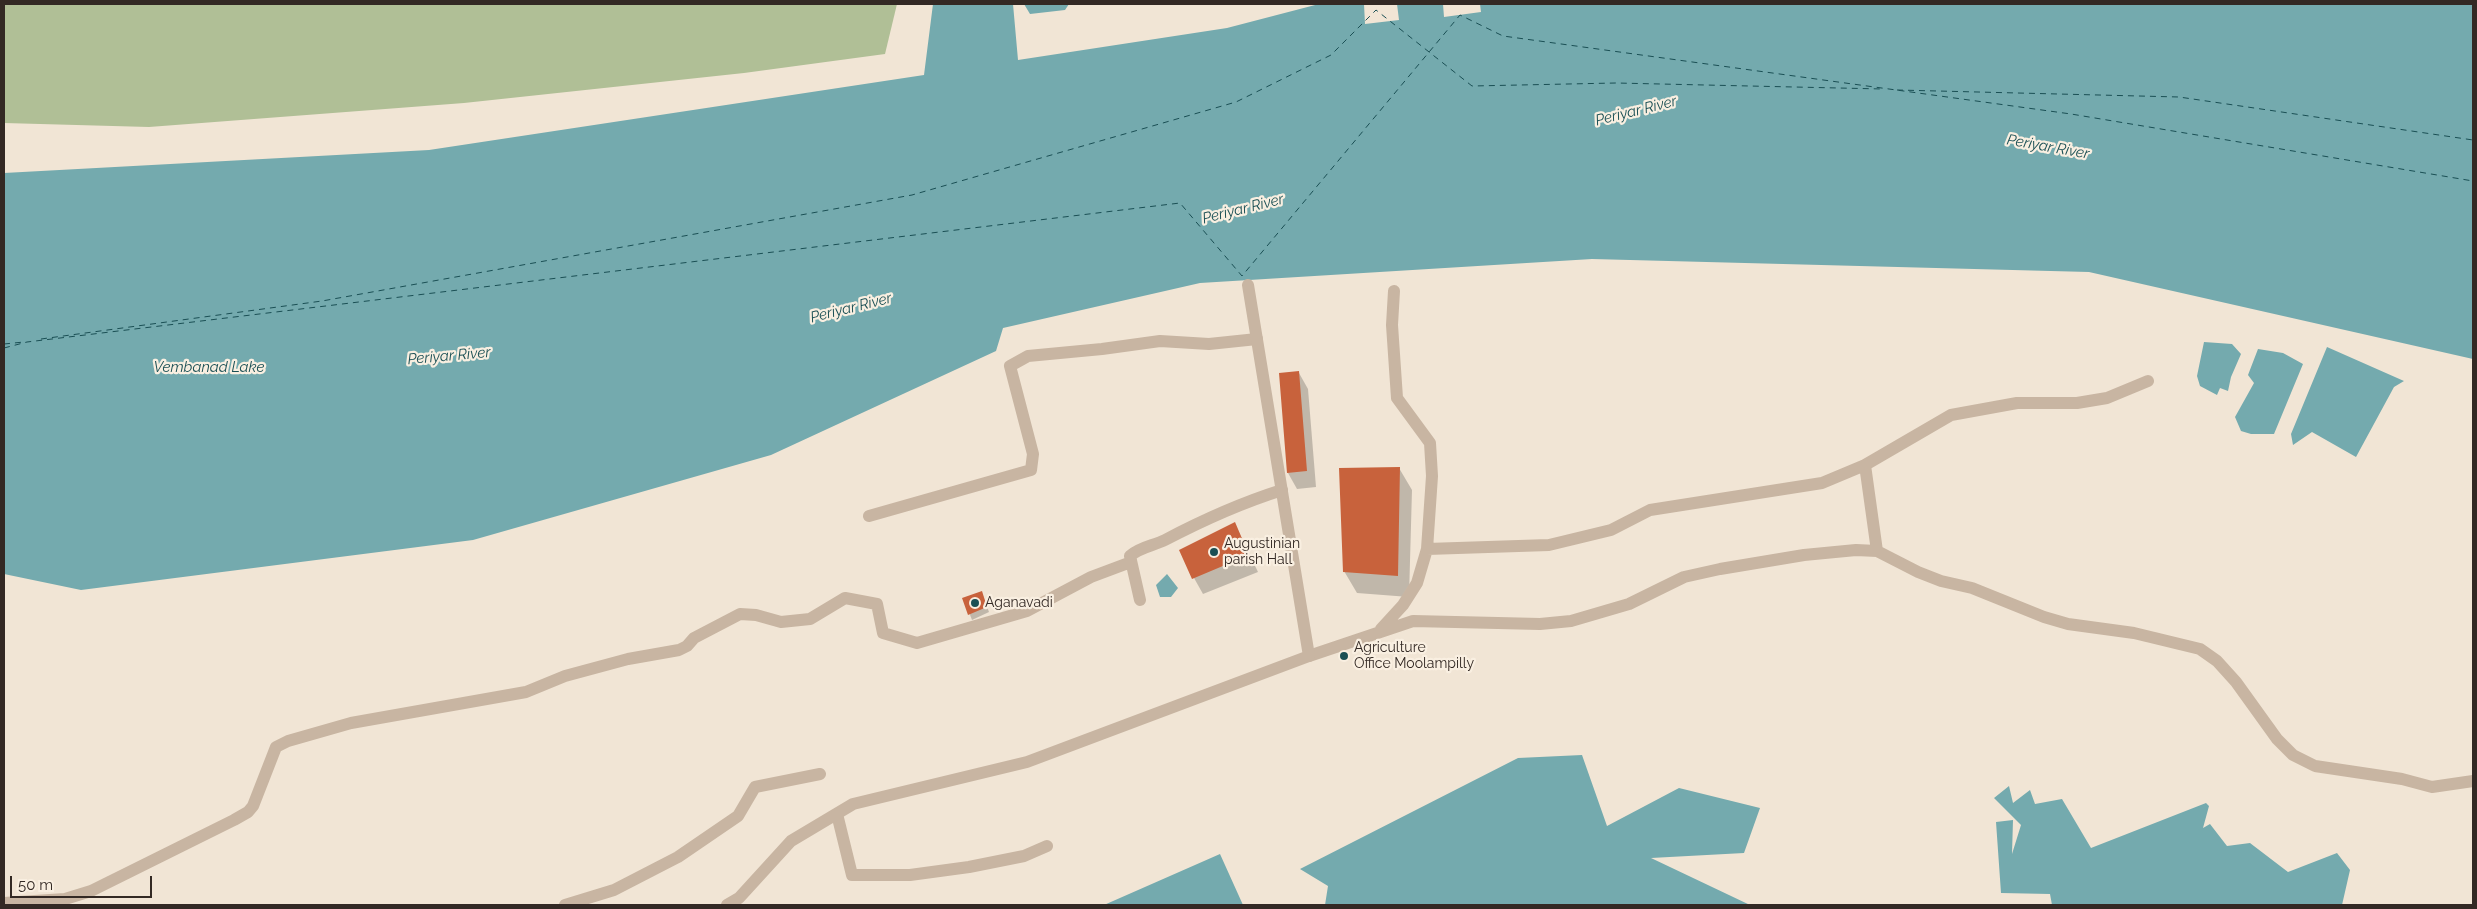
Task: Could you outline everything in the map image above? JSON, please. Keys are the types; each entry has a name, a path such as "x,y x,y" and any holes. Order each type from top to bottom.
{"street":[{"path":"1248,285 1310,656"},
{"path":"1379,631 1403,605 1417,583 1428,549 1432,476 1430,443 1397,398 1392,325 1394,291"},
{"path":"868,516 1032,470 1033,454 1010,366 1028,356 1102,350 1160,341 1209,344 1257,339"},
{"path":"1428,549 1549,544 1612,530 1650,510 1822,483 1865,465 1951,415 2017,403 2077,403 2107,398 2148,380"},
{"path":"1865,465 1877,550"},
{"path":"1140,600 1130,556 1136,550 1163,541 1238,504 1282,490"},
{"path":"727,905 739,898 791,841 853,804 1027,762 1379,631 1413,621 1540,624 1571,621 1629,604 1684,577 1804,555 1856,550 1877,550 1926,575 1972,588 2044,617 2068,624 2142,635 2200,649 2217,661 2236,682 2277,740 2293,755 2316,766 2402,779 2432,787 2473,781"},
{"path":"4,903 66,899 91,892 234,820 248,812 253,806 276,747 288,741 351,723 526,692 566,676 628,659 679,650 687,646 694,638 740,614 756,615 781,622 810,619 844,598 877,604 883,633 917,643 1027,611 1091,576 1131,562"},
{"path":"565,905 614,890 678,857 738,816 755,787 820,774"},
{"path":"837,814 852,875 910,875 977,866 1024,856 1047,846"}],"green space":[{"path":"4,4 897,4 885,54 744,73 464,103 149,127 4,123"}],"water":[{"name":"Vembanad Lake","path":"933,4 1013,4 1018,60 1227,28 1319,4 2473,4 2473,359 2089,272 1592,259 1200,283 1003,328 996,351 771,455 473,540 81,590 4,574 4,173 429,150 924,75"},
{"path":"1024,4 1069,4 1065,10 1030,14"},
{"path":"2204,342 2232,344 2241,354 2231,377 2228,391 2220,388 2217,395 2200,386 2197,376"},
{"path":"2327,347 2404,381 2394,387 2356,457 2312,432 2293,445 2291,434"},
{"path":"2258,349 2283,353 2303,364 2274,434 2251,434 2241,431 2235,417 2254,383 2248,375"},
{"path":"1167,574 1178,588 1171,597 1160,597 1156,585"},
{"path":"1582,755 1607,826 1679,788 1760,808 1744,853 1651,858 1750,905 1325,905 1328,886 1300,869 1518,758"},
{"path":"2009,786 2013,803 2030,790 2035,804 2062,799 2091,848 2206,803 2209,806 2203,828 2210,824 2227,846 2250,843 2288,872 2337,853 2350,870 2342,905 2052,905 2050,894 2001,893 1996,822 2013,820 2012,854 2021,825 1994,798"},
{"path":"1220,854 1243,905 1104,905"}],"pier":[{"path":"1364,4 1397,4 1399,20 1365,24"},
{"path":"1443,4 1480,4 1481,12 1444,17"}],"building":[{"path":"1299,371 1307,471 1287,473 1279,373"},
{"path":"1400,467 1398,576 1343,572 1339,468"},
{"name":"Augustinian parish Hall","path":"1235,522 1249,555 1192,579 1179,550"},
{"name":"Aganavadi","path":"982,591 987,607 968,615 962,598"}],"ferry route":[{"path":"41,339 322,301 912,195 1236,102 1331,55 1376,10 1472,86 1616,83 1883,89"},
{"path":"4,348 27,342 1180,203 1242,276 1460,15 1503,36 2071,114 2473,181"},
{"path":"1897,90 2179,97 2473,140"},
{"path":"4,344 24,342"}],"place":[{"name":"Augustinian parish Hall","path":"1214,552"},
{"name":"Aganavadi","path":"975,603"},
{"name":"Agriculture Office Moolampilly","path":"1344,656"}],"water label":[{"name":"Periyar River","path":"1636,111"},
{"name":"Periyar River","path":"2048,147"},
{"name":"Periyar River","path":"1243,209"},
{"name":"Periyar River","path":"851,308"},
{"name":"Periyar River","path":"449,356"}]}
